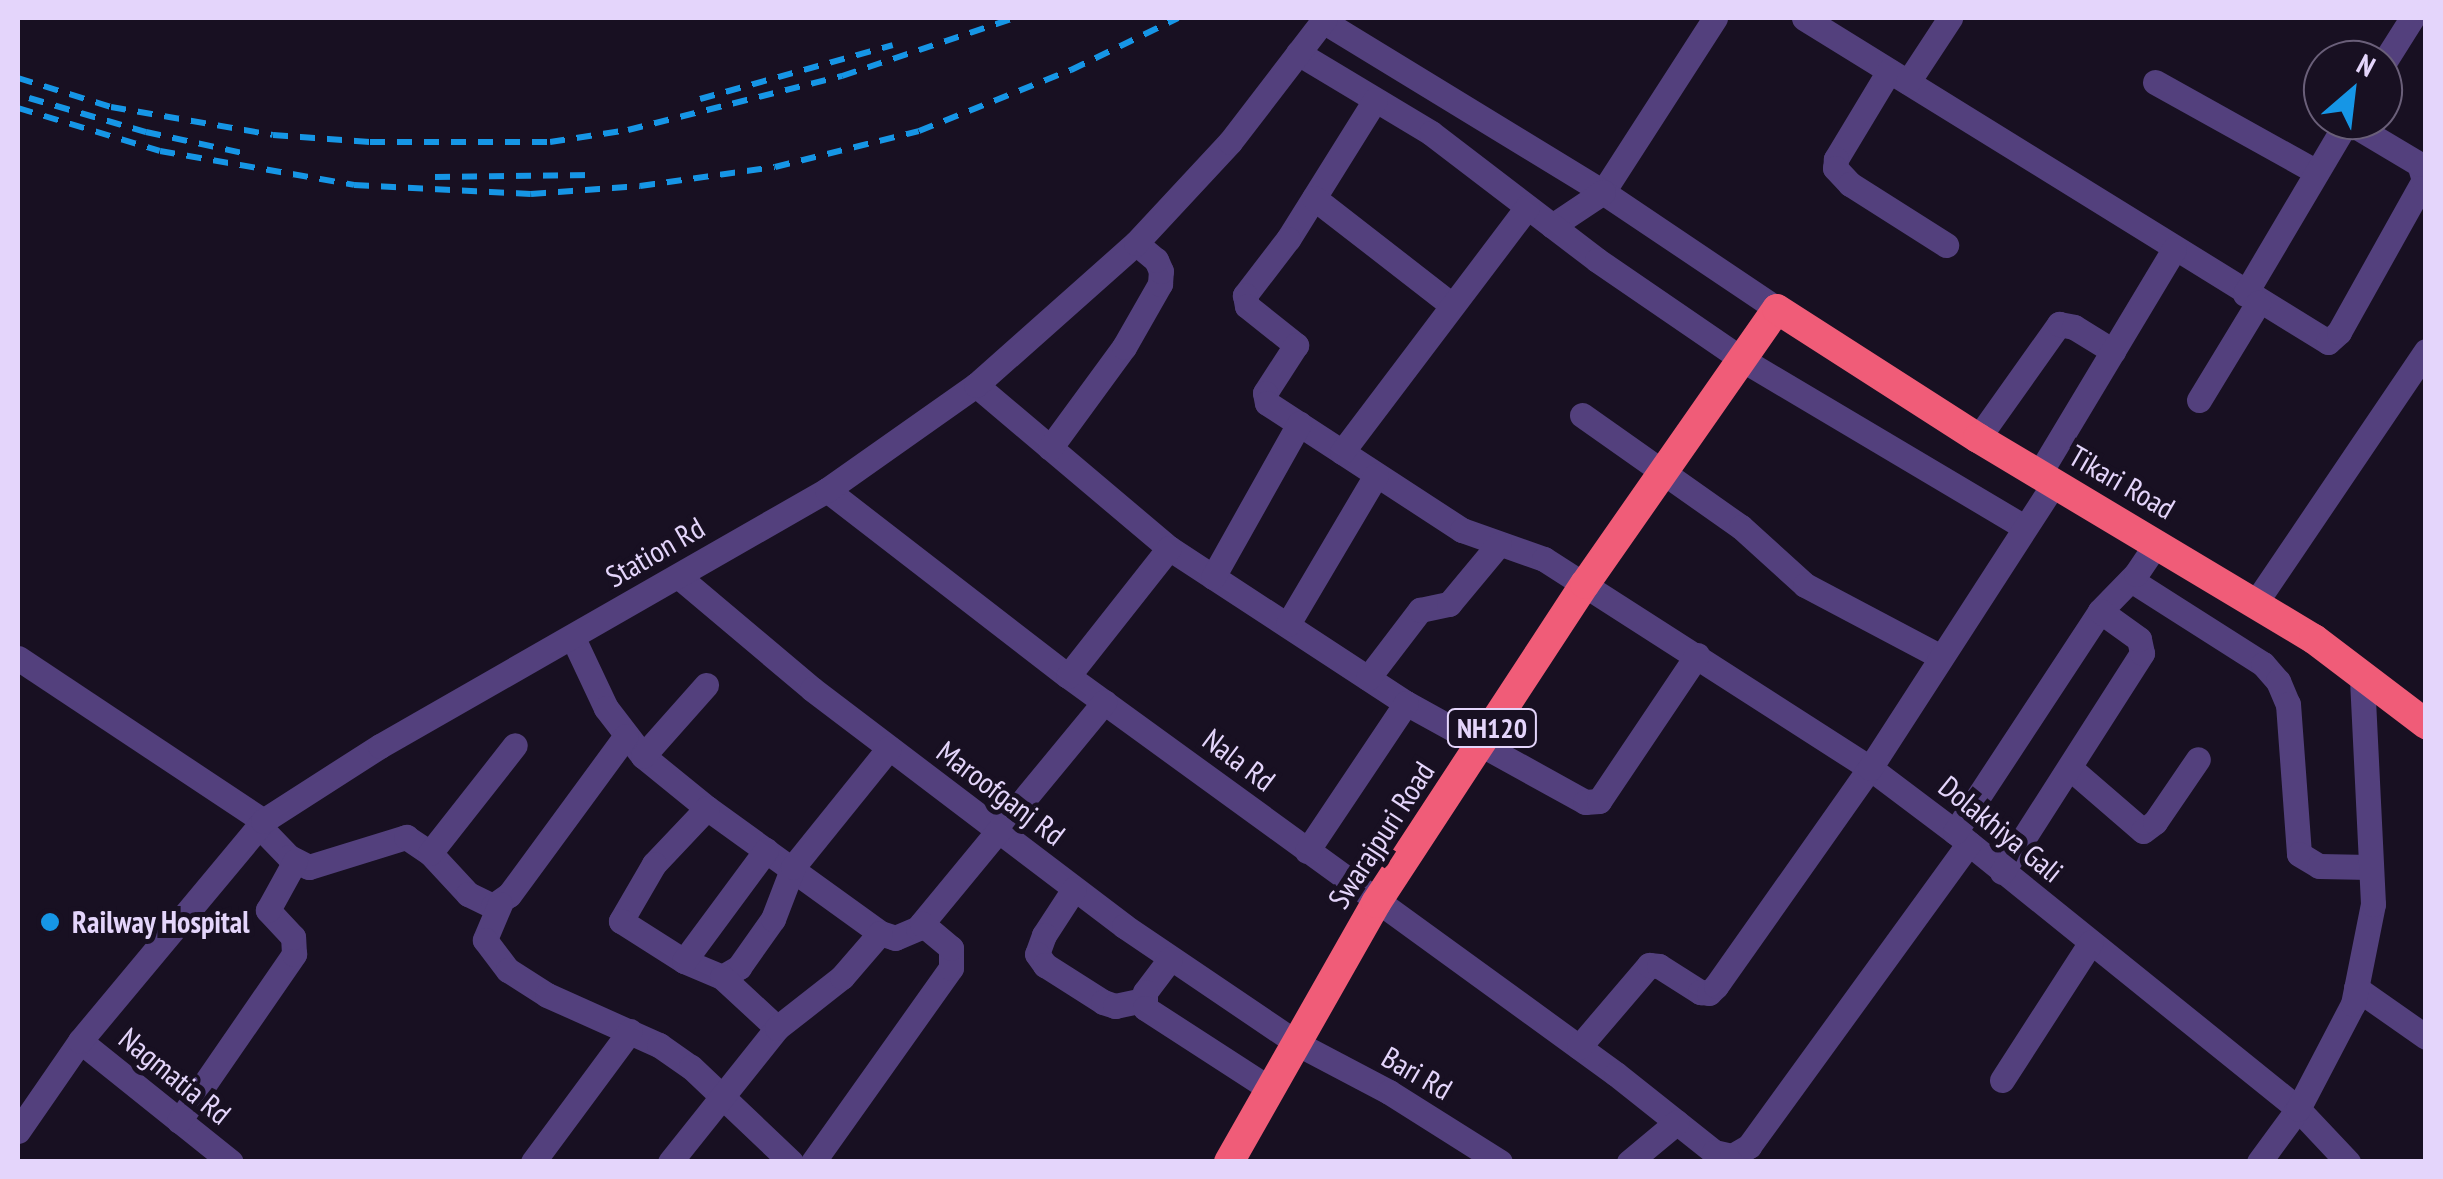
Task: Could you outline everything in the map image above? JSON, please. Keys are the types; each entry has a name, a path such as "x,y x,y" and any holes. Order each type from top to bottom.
{"highway":[{"name":"Swarajpuri Road","path":"1229,1162 1376,903 1585,584 1777,309"},
{"name":"Tikari Road","path":"1777,309 1978,438 2256,602 2426,724"}],"street":[{"path":"1552,226 1603,192 1715,18"},
{"path":"1804,18 2321,341 2334,339 2424,180 2422,166 2380,140"},
{"path":"1946,245 1850,184 1835,168 1836,158 1950,18"},
{"path":"2398,40 2412,18"},
{"path":"1324,19 1603,192 1777,309"},
{"name":"Station Rd","path":"18,1131 80,1041 261,823 380,746 828,490 976,385 1136,242 1230,142 1324,19"},
{"path":"1298,53 1471,161 1526,207 1743,360 2023,526"},
{"path":"2155,82 2317,172"},
{"path":"1375,100 1314,198 1452,305"},
{"path":"2199,400 2336,140"},
{"name":"Dolakhiya Gali","path":"1314,198 1244,301 1296,345 1265,398 1462,530 1544,559 1870,768 1962,837 2298,1109 2348,1162"},
{"path":"1342,452 1526,207"},
{"path":"1050,448 1124,347 1160,284 1162,271 1156,260 1136,242"},
{"path":"1579,1047 1649,966 1658,966 1700,992 1709,993 1716,986 1870,768 2023,526 2113,351 2174,248"},
{"path":"1978,438 2059,324 2074,328 2113,351"},
{"path":"2256,602 2426,351"},
{"path":"976,385 1169,548 1213,578 1406,703 1593,804 1697,655"},
{"path":"1582,415 1741,527 1805,584 1940,657"},
{"path":"1213,578 1299,424"},
{"path":"1288,624 1376,474"},
{"name":"Nala Rd","path":"828,490 1068,676 1376,903 1616,1074 1714,1152 1732,1156 1749,1146 1962,837 2100,612 2130,580 2157,542"},
{"path":"1368,678 1420,610 1449,604 1499,544"},
{"path":"1068,676 1169,548"},
{"name":"Maroofganj Rd","path":"678,576 889,748 1074,889 1298,1044"},
{"path":"2130,580 2263,664 2278,681 2288,704 2299,854 2319,866 2370,867"},
{"path":"2002,872 2143,648 2139,640 2100,612"},
{"path":"572,638 606,708 644,756 707,808 880,933 895,938 922,924 1001,833 1104,702"},
{"path":"18,658 261,823 295,861 323,866 399,837 430,853 481,903 500,904"},
{"path":"2259,1162 2298,1109 2352,1004 2356,988 2373,904 2362,676"},
{"path":"644,756 706,685"},
{"path":"1306,851 1406,703"},
{"path":"626,736 500,904 485,940 508,970 547,995 659,1045 724,1094 791,1162"},
{"path":"430,853 516,745"},
{"path":"722,978 739,967 772,919 793,867 889,748"},
{"path":"2070,768 2143,831 2155,822 2198,759"},
{"path":"707,808 654,864 622,914 626,927 722,978 777,1028"},
{"path":"684,961 766,850"},
{"path":"179,1121 294,954 294,937 268,910 295,861"},
{"path":"1074,889 1044,935 1037,954 1103,1002 1116,1006 1143,1000 1170,959"},
{"path":"813,1162 951,968 951,948 922,924"},
{"path":"670,1162 777,1028 842,978 880,933"},
{"path":"2002,1080 2092,942"},
{"path":"2356,988 2426,1038"},
{"path":"1143,1000 1151,1015 1270,1089"},
{"path":"533,1162 630,1031"},
{"name":"Nagmatia Rd","path":"80,1041 230,1162"},
{"name":"Bari Rd","path":"1298,1044 1388,1092 1500,1162"},
{"path":"1629,1162 1676,1122"}],"railway":[{"path":"18,78 111,107 273,135 370,142 550,142 628,130 842,76 1014,18"},
{"path":"18,108 160,151 354,185 531,194 640,186 775,167 919,131 1071,70 1178,18"},
{"path":"700,99 893,45"},
{"path":"29,98 146,132 247,154"},
{"path":"435,177 595,175"}],"place":[{"name":"Railway Hospital","path":"50,922"}]}
